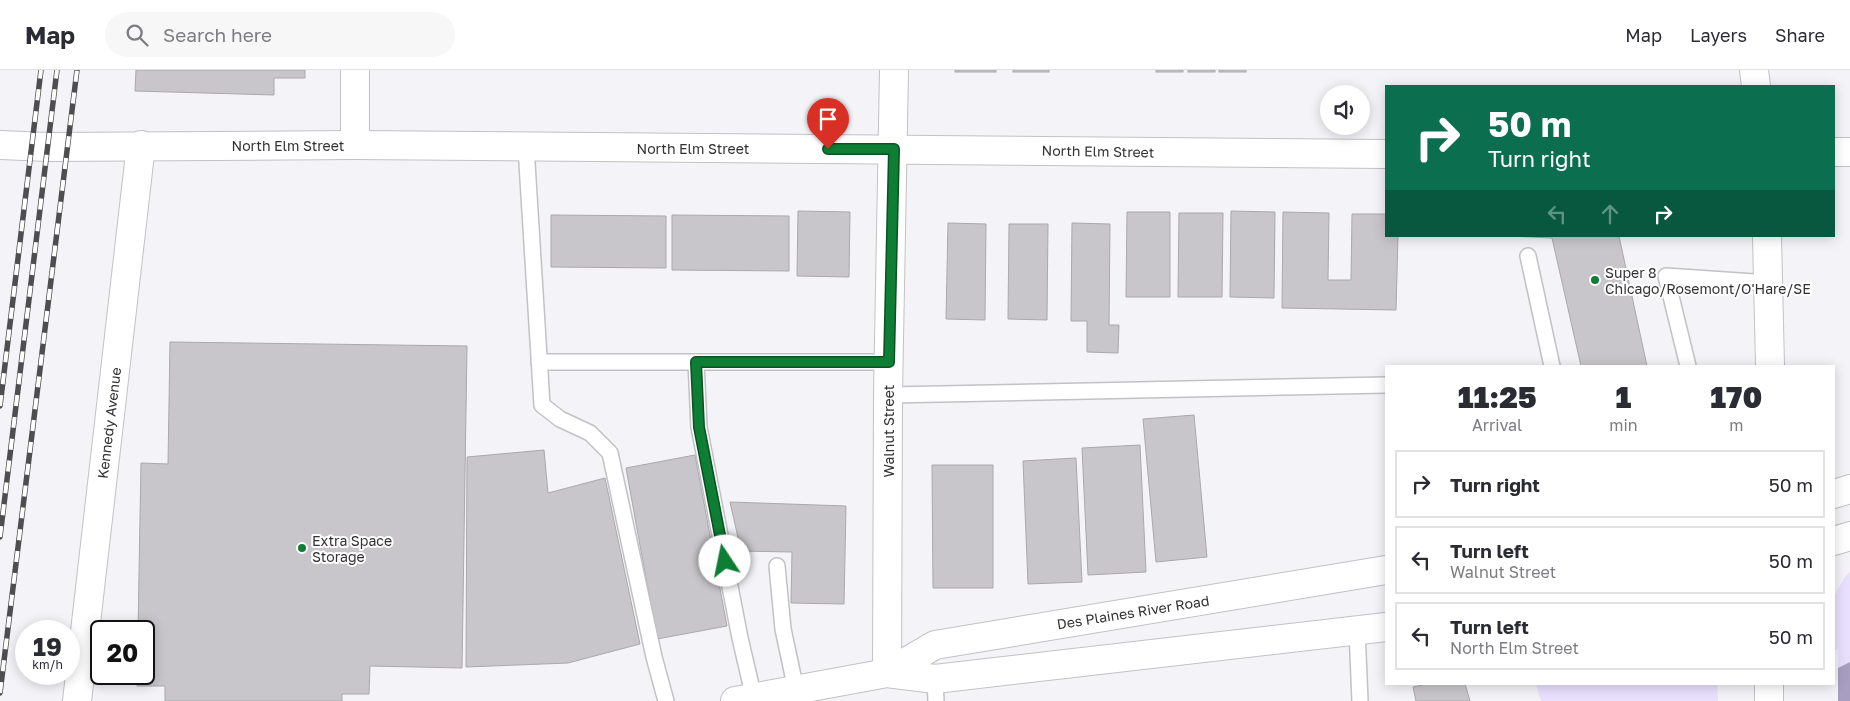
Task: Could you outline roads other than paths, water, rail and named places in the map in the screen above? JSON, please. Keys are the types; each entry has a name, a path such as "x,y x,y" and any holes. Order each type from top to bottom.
{"street":[{"path":"355,70 355,146"},
{"name":"Walnut Street","path":"887,673 888,395 894,70"},
{"path":"1754,70 1756,85"},
{"name":"North Elm Street","path":"0,145 48,147 355,146 894,149 1385,154"},
{"name":"Kennedy Avenue","path":"77,701 141,146"},
{"path":"1835,152 1850,152"},
{"path":"1767,237 1770,365"},
{"path":"1835,494 1850,489"},
{"path":"1835,542 1850,536"},
{"name":"Des Plaines River Road","path":"745,699 887,673 935,645 1385,570"},
{"name":"Des Plaines River Road","path":"887,673 936,690 1385,626"}],"lane":[{"path":"526,147 542,405 560,419 590,433 610,453 654,656 666,701"},
{"path":"1528,256 1552,365"},
{"path":"1688,365 1666,276 1769,283"},
{"path":"540,362 889,362"},
{"path":"696,362 699,427 740,638 745,699"},
{"path":"888,395 1385,385"},
{"path":"777,566 783,628 796,690"},
{"path":"1358,630 1360,701"}],"railway":[{"path":"0,406 41,70"},
{"path":"0,537 57,70"},
{"path":"0,693 77,70"}],"place":[{"name":"Super 8 Chicago/Rosemont/O'Hare/SE","path":"1595,280"},
{"name":"Extra Space Storage","path":"302,548"}]}
